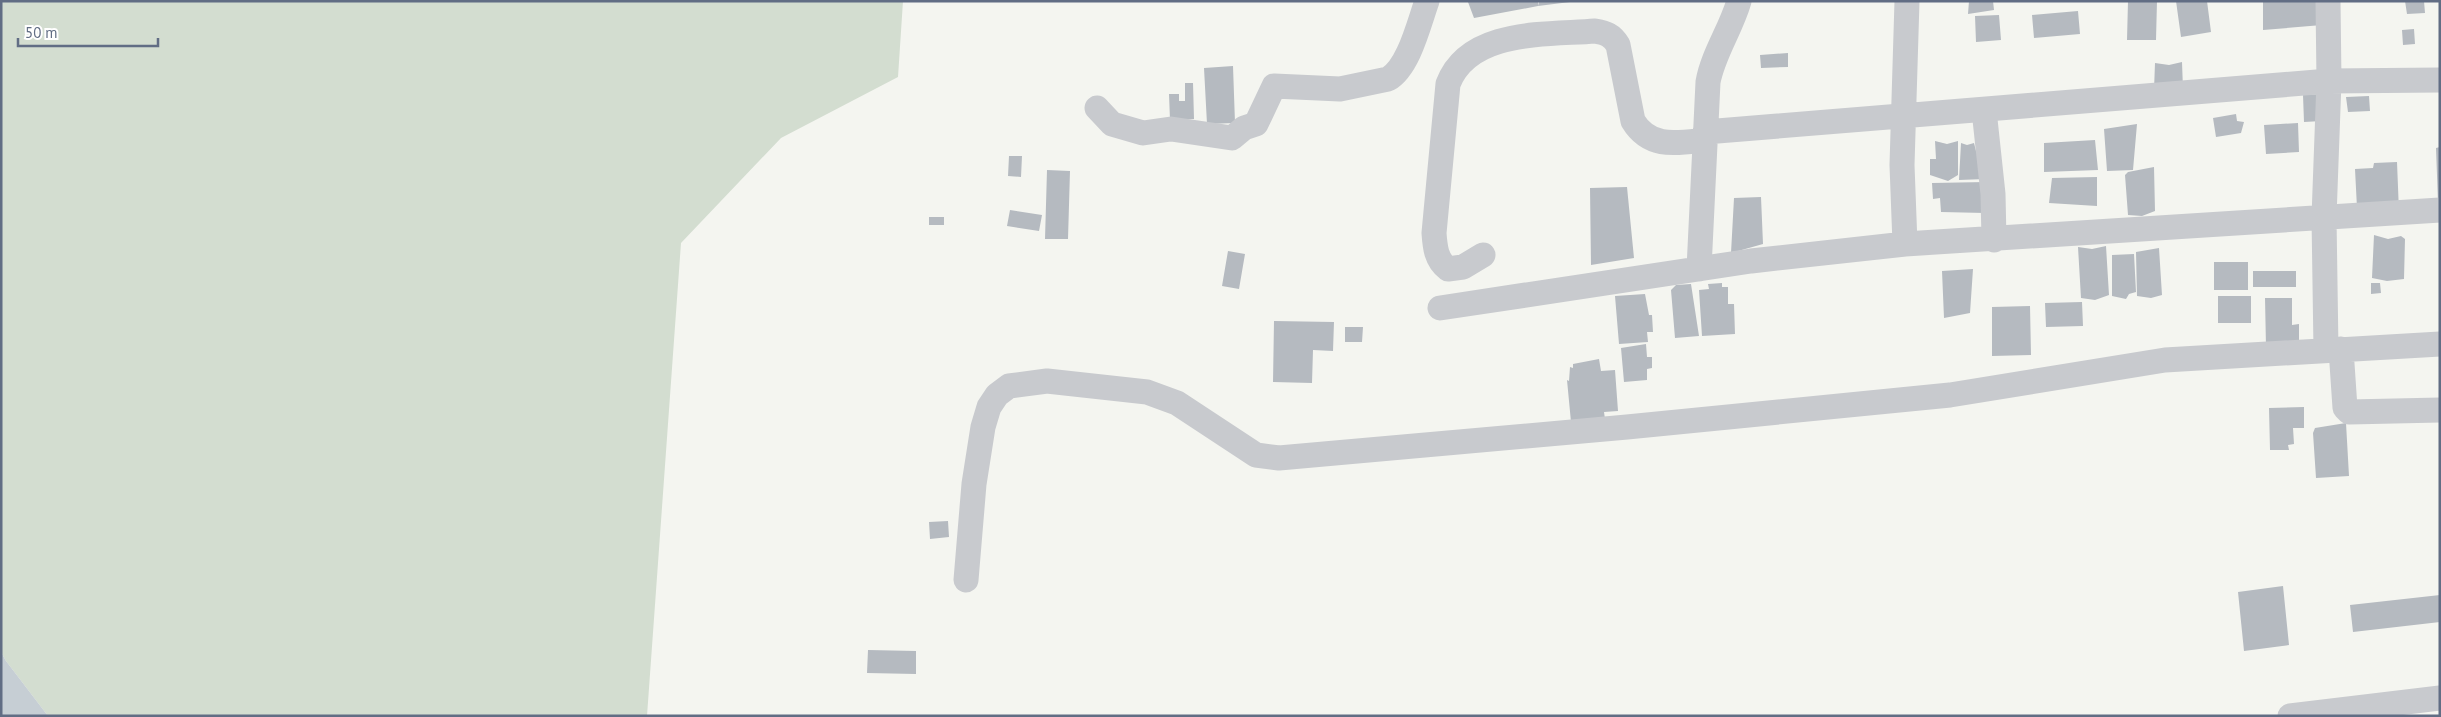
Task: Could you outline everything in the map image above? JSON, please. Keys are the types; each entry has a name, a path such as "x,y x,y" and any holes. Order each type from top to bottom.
{"street":[{"path":"1097,108 1112,124 1143,134 1171,129 1232,138 1244,128 1256,124 1274,86 1340,89 1388,79 1394,76 1408,52 1427,1"},
{"path":"1699,269 1710,69 1739,1"},
{"path":"1905,244 1902,165 1908,1"},
{"path":"2328,1 2329,81 2324,216 2333,350 2345,408 2349,412 2440,410"},
{"path":"1482,255 1463,266 1448,269 1440,260 1435,249 1434,233 1448,84 1460,62 1480,48 1498,41 1595,31 1614,37 1618,45 1633,121 1639,130 1649,138 1668,143 1705,136 1905,116 2329,81 2440,80"},
{"path":"1984,110 1993,194 1994,240"},
{"path":"1440,308 1751,261 1905,244 1994,240 2324,216 2440,210"},
{"path":"966,580 974,484 982,427 989,407 997,395 1010,386 1028,382 1047,381 1148,392 1177,403 1256,455 1279,458 1617,428 1950,395 2165,360 2440,344"},
{"path":"2290,716 2440,698"},
{"path":"2433,716 2440,715"}],"shaded area":[{"path":"1,1 903,1 898,77 781,138 681,243 647,716 48,716 1,652"},
{"path":"1,652 6,661 48,716 1,716"}],"building":[{"path":"1538,1 1538,6 1474,18 1468,2"},
{"path":"1539,1 1570,1 1570,2 1538,6"},
{"path":"1969,1 1993,1 1994,10 1968,14"},
{"path":"2128,1 2157,1 2156,40 2127,40"},
{"path":"2176,1 2207,1 2211,32 2181,37"},
{"path":"2263,1 2322,1 2322,25 2263,30"},
{"path":"2405,1 2424,1 2425,13 2407,14"},
{"path":"2078,11 2080,34 2034,38 2032,15"},
{"path":"1999,15 2001,40 1976,42 1975,16"},
{"path":"2414,29 2415,44 2403,45 2402,30"},
{"path":"1788,53 1788,67 1761,68 1760,55"},
{"path":"2182,62 2183,89 2154,90 2155,63 2169,65"},
{"path":"1233,66 1235,123 1207,124 1204,68"},
{"path":"1185,83 1193,83 1194,119 1170,120 1169,94 1179,94 1179,101 1185,101"},
{"path":"2321,94 2322,121 2304,122 2303,95"},
{"path":"2369,96 2370,111 2348,112 2346,97"},
{"path":"2236,114 2237,121 2244,122 2241,133 2216,137 2213,118"},
{"path":"2298,123 2299,152 2266,154 2264,125"},
{"path":"2137,124 2133,170 2107,171 2104,129"},
{"path":"2095,140 2098,170 2044,172 2044,143"},
{"path":"1935,141 1947,144 1958,141 1958,175 1948,181 1930,175 1930,159 1936,159"},
{"path":"1961,143 1967,145 1974,143 1976,151 1986,150 1985,179 1959,180"},
{"path":"2440,147 2440,203 2438,203 2436,148"},
{"path":"1009,156 1022,156 1021,177 1008,176"},
{"path":"2397,162 2399,212 2357,208 2355,169 2373,168 2374,163"},
{"path":"2154,167 2155,211 2142,216 2128,215 2125,175 2128,172"},
{"path":"1047,170 1070,171 1068,239 1045,239"},
{"path":"2097,177 2097,206 2049,203 2052,178"},
{"path":"1986,182 1985,213 1941,212 1940,198 1933,199 1932,183"},
{"path":"1627,187 1634,258 1591,265 1590,188"},
{"path":"1761,197 1763,244 1731,253 1734,198"},
{"path":"1010,210 1042,215 1039,231 1007,226"},
{"path":"929,217 944,217 944,225 929,225"},
{"path":"2374,235 2388,239 2401,236 2405,239 2404,279 2387,281 2372,278"},
{"path":"2106,246 2109,295 2095,300 2081,298 2078,247 2092,249"},
{"path":"2159,248 2162,295 2151,298 2137,296 2136,252"},
{"path":"1228,251 1245,254 1239,289 1222,286"},
{"path":"2134,254 2136,292 2129,294 2126,299 2112,296 2112,255"},
{"path":"2214,262 2248,262 2248,290 2214,290"},
{"path":"1973,269 1970,313 1944,318 1942,271"},
{"path":"2253,271 2296,271 2296,287 2253,287"},
{"path":"1722,283 1722,287 1728,287 1728,304 1734,304 1735,334 1702,336 1699,290 1709,289 1708,284"},
{"path":"2371,283 2380,283 2381,293 2371,294"},
{"path":"1691,284 1699,336 1675,338 1671,290 1676,285"},
{"path":"1645,294 1649,315 1652,315 1653,332 1647,332 1648,342 1619,344 1615,296"},
{"path":"2218,296 2251,296 2251,323 2218,323"},
{"path":"2265,298 2292,298 2292,325 2299,324 2299,343 2266,347"},
{"path":"2082,302 2083,326 2046,327 2045,303"},
{"path":"2030,306 2031,355 1992,356 1992,307"},
{"path":"1274,321 1334,322 1333,351 1313,350 1312,383 1273,382"},
{"path":"1345,327 1363,327 1362,342 1345,342"},
{"path":"1646,344 1647,357 1652,357 1652,368 1647,369 1647,380 1624,382 1621,348"},
{"path":"1599,359 1601,371 1615,370 1618,411 1604,412 1605,419 1571,422 1567,380 1569,381 1570,367 1573,368 1573,364"},
{"path":"2304,407 2304,428 2293,428 2294,444 2288,445 2289,450 2270,450 2269,408"},
{"path":"2346,423 2349,476 2316,478 2313,433 2315,428"},
{"path":"948,521 949,537 930,539 929,522"},
{"path":"2283,586 2289,645 2244,651 2238,592"},
{"path":"2440,595 2440,622 2353,632 2350,605"},
{"path":"868,650 916,651 916,674 867,673"}]}
